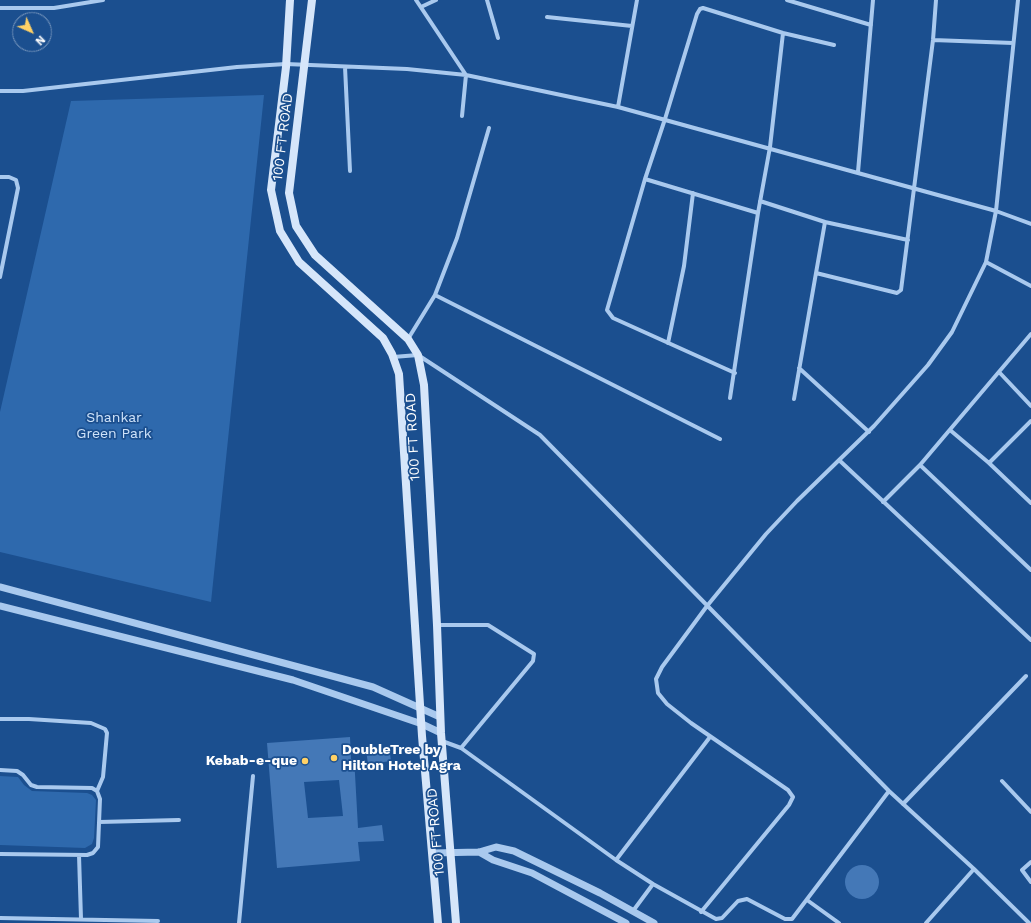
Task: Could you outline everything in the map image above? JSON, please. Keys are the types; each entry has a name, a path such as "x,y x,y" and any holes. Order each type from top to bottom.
{"main road":[{"name":"100 FT ROAD","path":"290,0 286,64 271,190 280,231 299,262 383,338 393,357 399,374 422,724 438,923"},
{"name":"100 FT ROAD","path":"312,0 289,193 296,226 315,255 408,339 418,356 424,385 437,625 441,737 456,923"}],"street":[{"path":"0,8 54,8 79,2 103,0"},
{"path":"416,0 466,75 462,116"},
{"path":"421,7 436,0"},
{"path":"487,0 498,38"},
{"path":"618,106 637,0"},
{"path":"787,0 871,25"},
{"path":"807,0 807,6"},
{"path":"858,172 873,0"},
{"path":"816,273 899,293 901,290 933,40 936,0"},
{"path":"701,912 789,805 793,797 788,790 710,737 668,704 658,694 656,679 662,667 707,606 766,534 797,501 869,432 924,370 952,332 986,262 996,212 1018,0"},
{"path":"736,373 613,318 607,310 645,179 697,14 700,9 703,8 783,33 834,45"},
{"path":"547,17 632,26"},
{"path":"730,398 736,373 758,213 770,147 783,33"},
{"path":"933,40 1013,43"},
{"path":"0,91 23,91 237,67 286,64 305,66 408,69 466,75 618,106 858,172 996,212 1031,224"},
{"path":"345,67 350,171"},
{"path":"408,339 435,295 457,238 489,128"},
{"path":"0,177 9,177 16,180 18,188 0,277"},
{"path":"645,179 758,213"},
{"path":"668,343 684,266 693,194"},
{"path":"760,201 825,222 908,240"},
{"path":"794,399 825,222"},
{"path":"986,262 1031,286"},
{"path":"435,295 720,439"},
{"path":"883,502 920,465 1031,334"},
{"path":"393,357 418,356 540,435 889,791 974,869 1026,922"},
{"path":"799,368 869,432"},
{"path":"999,372 1031,406"},
{"path":"989,463 1031,421"},
{"path":"950,430 989,463 1031,503"},
{"path":"839,460 1031,640"},
{"path":"920,465 1031,570"},
{"path":"0,587 366,685 440,717"},
{"path":"0,606 294,680 422,724 461,748 616,860 701,912 720,919 738,901 747,899 788,920 795,916 889,791"},
{"path":"437,625 488,625 534,654 533,661 461,748"},
{"path":"903,804 1026,676"},
{"path":"0,719 30,719 91,724 105,728 107,733 103,777 97,791"},
{"path":"616,860 710,737"},
{"path":"0,770 17,771 31,785 37,787 92,788 97,791 100,799 97,849 93,853 79,855 0,854"},
{"path":"239,923 253,776"},
{"path":"1002,781 1031,812"},
{"path":"99,822 179,820"},
{"path":"433,853 479,852 496,847 514,851 600,893 654,923"},
{"path":"479,852 493,860 532,873 626,923"},
{"path":"79,855 81,919"},
{"path":"1031,862 1022,870 1031,882"},
{"path":"926,923 974,869"},
{"path":"633,911 653,884"},
{"path":"807,900 839,923"},
{"path":"0,918 158,921"}],"green space":[{"name":"Shankar Green Park","path":"264,95 211,602 0,552 0,412 71,101"},
{"path":"0,776 18,777 24,785 32,791 87,793 92,795 96,800 94,838 92,844 85,848 0,845"}],"building":[{"name":"DoubleTree by Hilton Hotel Agra","path":"350,737 351,759 354,760 358,828 382,825 384,841 358,842 360,861 277,868 267,743","holes":["339,780 343,816 308,818 304,782"]},
{"path":"389,746 391,761 368,764 366,750"},
{"path":"859,865 865,865 874,870 878,876 878,888 874,894 865,899 859,899 850,894 845,885 845,879 850,870"}],"place":[{"name":"DoubleTree by Hilton Hotel Agra","path":"334,758"},
{"name":"Kebab-e-que","path":"305,761"}]}
